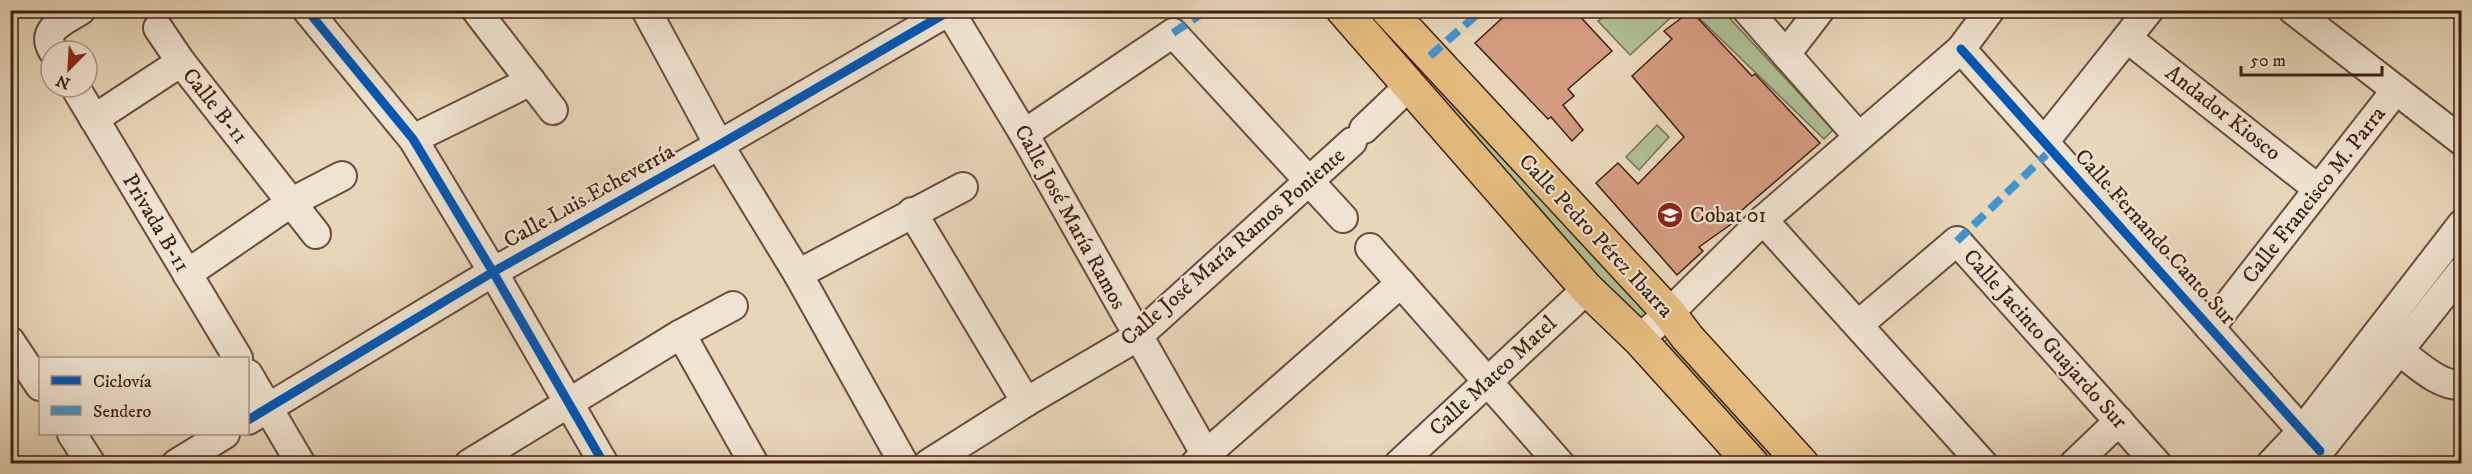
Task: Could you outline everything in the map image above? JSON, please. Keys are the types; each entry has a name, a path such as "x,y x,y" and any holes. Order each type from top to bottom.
{"main road":[{"name":"Calle Pedro Pérez Ibarra","path":"1388,10 1669,313 1687,337 1802,464"},
{"name":"Calle Pedro Pérez Ibarra","path":"1344,11 1587,289 1639,339 1752,464"}],"street":[{"path":"49,39 52,28 81,10"},
{"path":"307,10 413,139 494,272 603,464"},
{"path":"476,10 553,110"},
{"path":"645,10 719,145 798,274 904,464"},
{"path":"1747,10 1858,136"},
{"path":"1786,54 1820,10"},
{"path":"1639,339 1669,313 1762,220 1961,49 1990,10"},
{"path":"2044,142 2149,10"},
{"path":"2293,10 2462,141"},
{"name":"Calle Luis Echeverría","path":"258,414 494,272 950,11"},
{"name":"Calle José María Ramos","path":"950,11 1024,134 1205,461 1401,283"},
{"path":"158,28 181,62"},
{"path":"1024,134 1173,33 1343,218"},
{"name":"Andador Kiosco","path":"2127,38 2318,189"},
{"name":"Calle Fernando Canto Sur","path":"1961,49 2210,328 2311,449"},
{"name":"Calle B-11","path":"94,119 181,62 292,202"},
{"path":"413,139 531,81"},
{"name":"Calle José María Ramos Poniente","path":"928,464 1026,402 1137,337 1311,182 1409,86"},
{"name":"Calle Francisco M. Parra","path":"2210,328 2396,90"},
{"name":"Privada B-11","path":"82,99 237,357"},
{"path":"187,274 292,202 342,176"},
{"path":"798,274 963,187"},
{"path":"292,202 316,234"},
{"path":"912,212 1026,402"},
{"path":"1762,220 1983,464"},
{"path":"2311,449 2462,224"},
{"name":"Calle Jacinto Guajardo Sur","path":"1858,325 1957,241 2157,464"},
{"path":"1370,248 1560,464"},
{"path":"2271,464 2311,449 2398,350 2462,271"},
{"name":"Calle Mateo Matel","path":"1399,464 1587,289"},
{"path":"469,464 681,334 733,306"},
{"path":"681,334 754,464"},
{"path":"10,341 39,384"},
{"path":"2398,350 2446,382 2462,385"},
{"path":"249,378 258,414 301,464"},
{"path":"2074,464 2119,421"},
{"path":"73,435 91,464"},
{"path":"176,464 223,435"}],"green space":[{"path":"1348,11 1380,11 1655,313 1638,326"},
{"path":"1611,11 1678,11 1630,55 1598,21"},
{"path":"1692,11 1723,11 1833,130 1824,139"},
{"path":"1657,125 1669,137 1639,170 1626,157"},
{"path":"1675,332 1792,463 1762,463 1657,348"}],"building":[{"path":"1511,10 1574,10 1612,51 1568,89 1574,96 1563,105 1583,130 1572,141 1551,117 1548,119 1475,43"},
{"path":"1691,11 1752,76 1755,74 1820,143 1734,217 1737,220 1699,247 1703,251 1677,275 1596,183 1618,163 1638,184 1684,137 1632,76 1672,39 1664,31"}],"marked path":[{"path":"1173,33 1207,10"},
{"path":"1430,56 1482,10"},
{"path":"1957,241 2051,150"}],"cycle path":[{"path":"307,10 413,139 604,464"},
{"path":"249,419 493,272 719,145 951,10"},
{"path":"1961,49 2320,451"}],"place":[{"name":"Cobat 01","path":"1670,215"}]}
